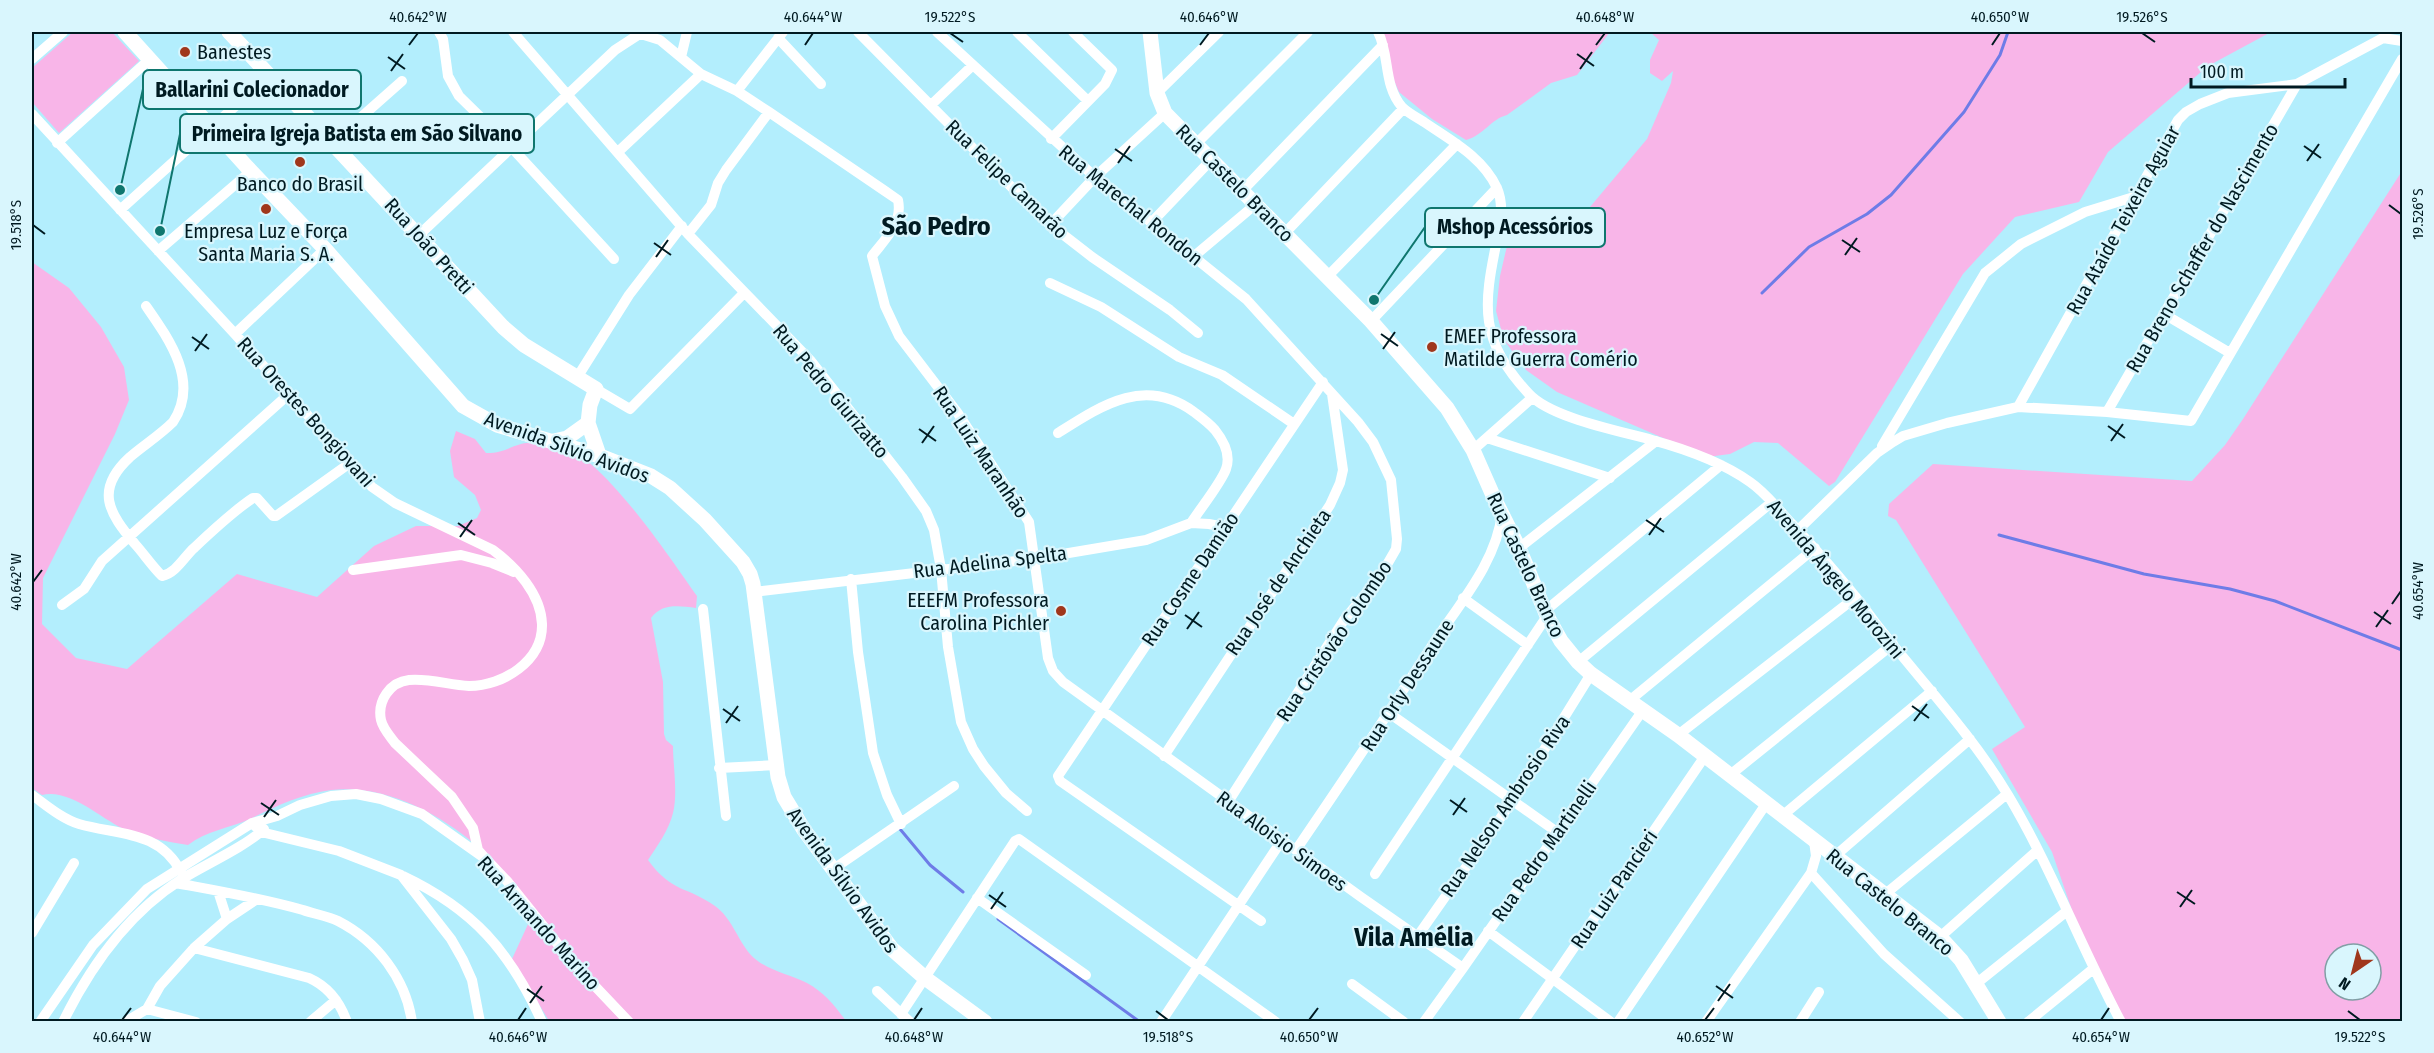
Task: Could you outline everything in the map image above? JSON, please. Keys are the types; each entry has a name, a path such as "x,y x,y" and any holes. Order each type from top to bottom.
{"main road":[{"name":"Avenida Sílvio Avidos","path":"125,32 325,249 463,406 497,425 635,468 670,488 705,520 743,562 750,574 754,592 780,788 788,807 832,870 892,948 925,978 985,1022"},
{"name":"Rua João Pretti","path":"229,32 503,327 536,352 596,388"},
{"name":"Rua Castelo Branco","path":"1150,32 1157,93 1165,113 1243,189 1284,234 1371,321 1447,408 1473,450 1519,548 1546,614 1561,641 1578,662 1591,674 1678,735 1940,938 1961,960 1977,983 1998,1022"},
{"path":"596,388 590,405 588,423 599,455"},
{"path":"554,441 567,438 588,423"}],"street":[{"path":"32,59 63,32"},
{"path":"439,32 443,39 448,76 459,96 512,147 614,259"},
{"name":"Rua Pedro Giurizatto","path":"513,32 526,50 619,152 685,230 811,361 902,477 931,520 941,569 948,647 961,722 973,749 984,766 1006,793 1027,811"},
{"path":"681,57 687,32"},
{"name":"Rua Felipe Camarão","path":"858,32 980,158 1050,225 1170,310 1198,333"},
{"name":"Rua Marechal Rondon","path":"937,32 1051,139 1246,299 1323,382"},
{"path":"1017,32 1088,101"},
{"path":"1051,139 1105,84 1112,70 1072,32"},
{"path":"1157,93 1219,32"},
{"path":"1196,144 1308,32"},
{"path":"1284,234 1403,109 1389,80 1383,45 1378,32"},
{"path":"419,236 615,50 632,38 644,35 660,40 701,74 736,91 769,112 726,170 718,183 711,205 685,230 629,295 578,376"},
{"path":"736,91 780,35 821,84"},
{"name":"Rua Ataíde Teixeira Aguiar","path":"2018,407 2178,120 2186,112 2228,93 2297,84 2383,38 2403,40"},
{"path":"1243,189 1383,45"},
{"path":"57,143 150,59"},
{"path":"1798,530 1877,453 1903,436 2018,407 2107,412 2188,422 2193,419 2403,59"},
{"path":"931,105 972,66"},
{"path":"619,152 701,74"},
{"path":"120,210 270,75"},
{"path":"333,142 402,81"},
{"name":"Rua Breno Schaffer do Nascimento","path":"2107,412 2297,84"},
{"name":"Avenida Ângelo Morozini","path":"1403,109 1472,155 1497,188 1501,200 1501,223 1487,289 1487,318 1497,348 1505,363 1532,398 1580,420 1656,441 1721,465 1752,483 1772,502 1856,597 1970,739 2007,794 2038,850 2093,969 2121,1022"},
{"name":"Rua Luiz Maranhão","path":"769,112 898,200 900,213 896,223 872,256 885,306 899,336 957,412 1025,514 1032,534 1033,559 1051,667 1062,682 1102,711"},
{"path":"1050,225 1095,177 1165,113"},
{"name":"Rua Orestes Bongiovani","path":"32,114 235,334 350,463 383,496 493,550 529,586 542,615 542,633 539,644 528,661 509,675 479,685 404,681 387,692 381,708 380,718 387,733 452,797 473,828 478,850 487,860"},
{"path":"1327,278 1457,144"},
{"path":"1151,223 1212,159"},
{"path":"158,251 251,171"},
{"path":"1371,321 1497,188"},
{"path":"1877,453 1985,273 2021,243 2085,212 2136,196"},
{"path":"1193,257 1257,204"},
{"path":"235,334 325,249"},
{"path":"1050,283 1101,307 1179,357 1222,375 1294,424"},
{"path":"596,388 630,409 744,293"},
{"path":"146,306 175,350 180,368 183,397 181,407 173,422 130,457 111,481 109,489 112,513 159,573 165,576 253,498 257,498 273,516 276,516 350,463"},
{"path":"2164,314 2230,353"},
{"name":"Rua Cristóvão Colombo","path":"1228,802 1344,620 1381,574 1396,549 1391,480 1373,442 1323,382"},
{"name":"Rua Cosme Damião","path":"1239,903 1060,781 1058,776 1323,382"},
{"path":"62,605 84,589 102,561 289,394"},
{"name":"Rua José de Anchieta","path":"1164,756 1330,504 1340,483 1343,470 1342,456 1331,394"},
{"path":"1058,433 1089,413 1127,397 1155,396 1184,405 1209,423 1220,437 1226,450 1227,462 1222,477 1191,523"},
{"path":"1473,450 1532,398"},
{"path":"1487,438 1610,478"},
{"path":"1519,548 1656,441"},
{"path":"1375,874 1528,645 1546,614 1721,465"},
{"path":"1578,662 1772,502"},
{"name":"Rua Orly Dessaune","path":"1296,850 1389,713 1463,598 1495,545 1502,513"},
{"name":"Rua Adelina Spelta","path":"754,592 1033,559 1146,540 1191,523 1224,527"},
{"path":"1629,701 1815,548"},
{"path":"353,570 461,555 492,563 520,575"},
{"path":"851,579 858,652 873,753 887,795 901,824"},
{"path":"1678,735 1856,597"},
{"path":"1463,598 1528,645"},
{"path":"703,609 726,816"},
{"path":"1730,775 1893,644"},
{"name":"Rua Nelson Ambrosio Riva","path":"1417,937 1513,800 1591,674"},
{"path":"1782,816 1932,692"},
{"name":"Rua Aloisio Simoes","path":"1102,711 1463,968"},
{"name":"Rua Pedro Martinelli","path":"1424,1022 1643,711"},
{"path":"1389,713 1557,832"},
{"path":"1835,856 1970,739"},
{"name":"Rua Luiz Pancieri","path":"1523,1022 1705,756"},
{"path":"719,768 777,765"},
{"path":"832,870 954,786"},
{"name":"Rua Armando Marino","path":"63,1022 79,990 105,950 149,902 180,876 252,823 331,796 356,794 381,799 422,814 487,860 507,881 573,963 629,1022"},
{"path":"1884,895 2007,794"},
{"path":"32,795 73,822 126,832 149,842 167,853 180,876 218,891 257,898 336,920 351,929 383,958 401,982 410,1005 412,1022"},
{"path":"1618,1022 1766,804"},
{"name":"Rua Armando Marino","path":"39,1022 106,929 147,889 180,876 261,832 277,816"},
{"path":"252,823 261,832 339,851 401,875 448,900 484,930 512,970 542,1022"},
{"path":"877,991 906,1018 925,978 1015,841 1019,839 1276,1022"},
{"path":"1161,1022 1196,966 1282,840"},
{"path":"1706,1022 1811,873 1816,856 1814,841"},
{"path":"1940,938 2038,850"},
{"path":"32,933 74,863"},
{"path":"1811,873 1884,954 1960,1022"},
{"path":"401,875 451,939 463,960 472,980 480,1022"},
{"path":"218,891 227,919"},
{"path":"124,1022 147,1009 160,987 194,948 227,919 257,898"},
{"path":"977,898 1086,975"},
{"path":"1239,903 1261,921"},
{"path":"1977,983 2067,911"},
{"path":"1488,931 1611,1022"},
{"path":"194,948 321,983 336,1000 347,1022"},
{"path":"2028,1022 2093,969"},
{"path":"1352,984 1404,1022"},
{"path":"1800,1022 1819,992"},
{"path":"310,1022 336,1000"},
{"path":"147,1009 196,1022"},
{"path":"32,1020 39,1022"}],"shaded area":[{"path":"73,32 112,32 139,61 59,133 32,102 32,68"},
{"path":"1373,32 1610,32 1577,75 1551,83 1478,135 1466,140 1432,119 1399,92"},
{"path":"1650,32 2271,32 2208,66 2108,152 2079,202 2015,217 1963,274 1835,482 1829,486 1778,443 1754,442 1730,454 1707,457 1557,392 1526,370 1504,340 1496,311 1500,276 1513,220 1554,210 1554,208 1590,207 1647,139 1671,83 1673,71 1662,81 1650,73 1650,60 1659,40"},
{"path":"2402,171 2402,1021 2125,1021 2089,960 2052,852 1992,749 2025,727 1896,520 1888,516 1889,504 1933,464 2192,481 2225,445"},
{"path":"32,262 69,288 101,327 124,367 129,400 115,434 43,578 42,624 76,658 127,669 237,574 317,597 374,546 416,526 458,526 477,518 481,510 475,495 454,477 450,451 456,431 475,439 486,453 533,443 554,444 572,450 592,465 633,508 697,596 696,608 677,606 666,608 655,613 651,618 663,682 664,734 666,740 673,746 675,797 669,826 648,860 672,884 705,900 721,911 750,954 762,964 807,983 819,991 846,1021 549,1021 512,959 535,909 492,860 461,833 427,812 390,796 351,789 310,794 210,833 188,845 158,840 128,831 64,796 42,795 32,788"}],"waterway":[{"path":"1762,293 1809,247 1867,214 1891,195 1964,112 2000,55 2008,32"},
{"path":"1999,535 2144,574 2230,589 2275,601 2402,650"},
{"path":"900,829 930,865 963,892"},
{"path":"998,919 1140,1022"}],"place":[{"name":"Banestes","path":"185,52"},
{"name":"Banco do Brasil","path":"300,162"},
{"name":"Ballarini Colecionador","path":"120,190"},
{"name":"Empresa Luz e Força Santa Maria S. A.","path":"266,209"},
{"name":"Primeira Igreja Batista em São Silvano","path":"160,231"},
{"name":"Mshop Acessórios","path":"1374,300"},
{"name":"EMEF Professora Matilde Guerra Comério","path":"1432,347"},
{"name":"EEEFM Professora Carolina Pichler","path":"1061,611"}],"district":[{"name":"São Pedro","path":"936,226"},
{"name":"Vila Amélia","path":"1414,937"}]}
